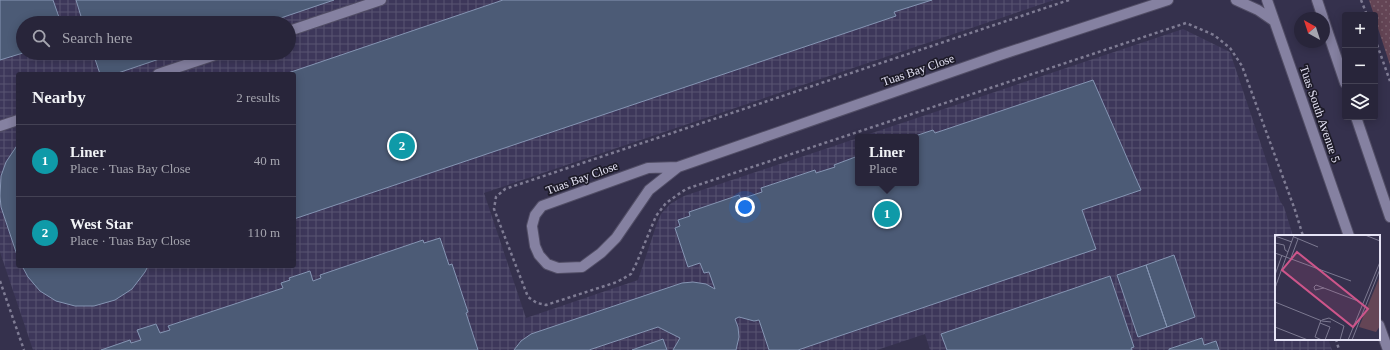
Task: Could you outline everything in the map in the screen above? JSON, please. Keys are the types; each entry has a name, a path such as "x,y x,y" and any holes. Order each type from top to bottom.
{"street":[{"path":"296,28 381,0"},
{"name":"Tuas Bay Close","path":"678,167 649,190 616,238 601,253 582,267 558,268 547,264 539,255 535,246 532,226 535,215 542,206 648,168 678,167 1000,55 1168,0"},
{"path":"1236,0 1258,10 1274,21"},
{"name":"Tuas South Avenue 5","path":"1267,0 1349,235"},
{"path":"1317,0 1321,12"},
{"path":"1330,37 1342,74"},
{"path":"164,72 200,60"},
{"path":"1357,120 1390,217"},
{"path":"0,126 16,121"},
{"path":"1380,328 1388,350"}],"path":[{"path":"1069,0 505,190 496,197 494,209 528,297 537,303 546,305 617,282 631,274 656,216 666,203 686,189 1186,23 1214,35 1230,48 1242,66 1295,210 1303,235"},
{"path":"1361,0 1365,12"},
{"path":"1378,47 1390,81"},
{"path":"0,281 24,350"},
{"path":"1336,340 1339,350"}],"shaded area":[{"path":"0,0 1054,0 484,193 526,318 638,280 661,214 670,204 684,196 855,139 855,186 919,186 919,134 869,134 1183,29 1230,52 1293,235 1275,235 1275,340 1328,340 1332,350 930,350 925,334 877,350 33,350 0,252"},
{"path":"1369,0 1390,0 1390,65 1378,28 1378,12 1373,12"}],"building":[{"path":"0,0 53,0 59,16 16,16 16,55 0,60"},
{"path":"76,0 334,0 287,16 81,16"},
{"path":"503,0 932,0 894,12 896,16 296,218 296,72 291,72"},
{"path":"95,60 156,60 121,72 99,72"},
{"path":"1093,80 1141,190 1082,210 1096,249 798,350 769,350 759,320 754,321 739,317 735,319 739,337 736,350 673,350 680,338 658,327 589,350 514,350 521,341 531,334 682,283 693,282 706,284 715,289 709,272 704,273 700,263 688,267 675,228 680,226 678,220 690,216 689,212 739,195 741,199 762,192 761,188 815,170 816,173 835,167 834,165 855,157 855,186 919,186 919,135 933,130 935,133"},
{"path":"16,147 16,252 1,207 1,176 6,162"},
{"path":"440,238 449,265 452,264 468,312 466,313 478,350 101,350 130,340 131,343 141,340 137,330 156,324 160,333 170,330 168,326 283,288 281,283 290,280 289,278 310,271 313,281 321,278 320,275 423,240 424,243"},
{"path":"1174,255 1195,317 1167,327 1146,265"},
{"path":"1146,265 1167,327 1138,337 1117,275"},
{"path":"23,268 147,268 132,289 115,300 94,306 75,306 56,301 40,291 28,277"},
{"path":"1110,276 1134,347 1131,348 1132,350 947,350 941,334"},
{"path":"1202,338 1204,345 1216,341 1219,350 1169,350 1169,349"},
{"path":"663,339 667,350 632,350"}],"place":[{"name":"West Star","path":"402,146"},
{"name":"Liner","path":"887,214"}]}
